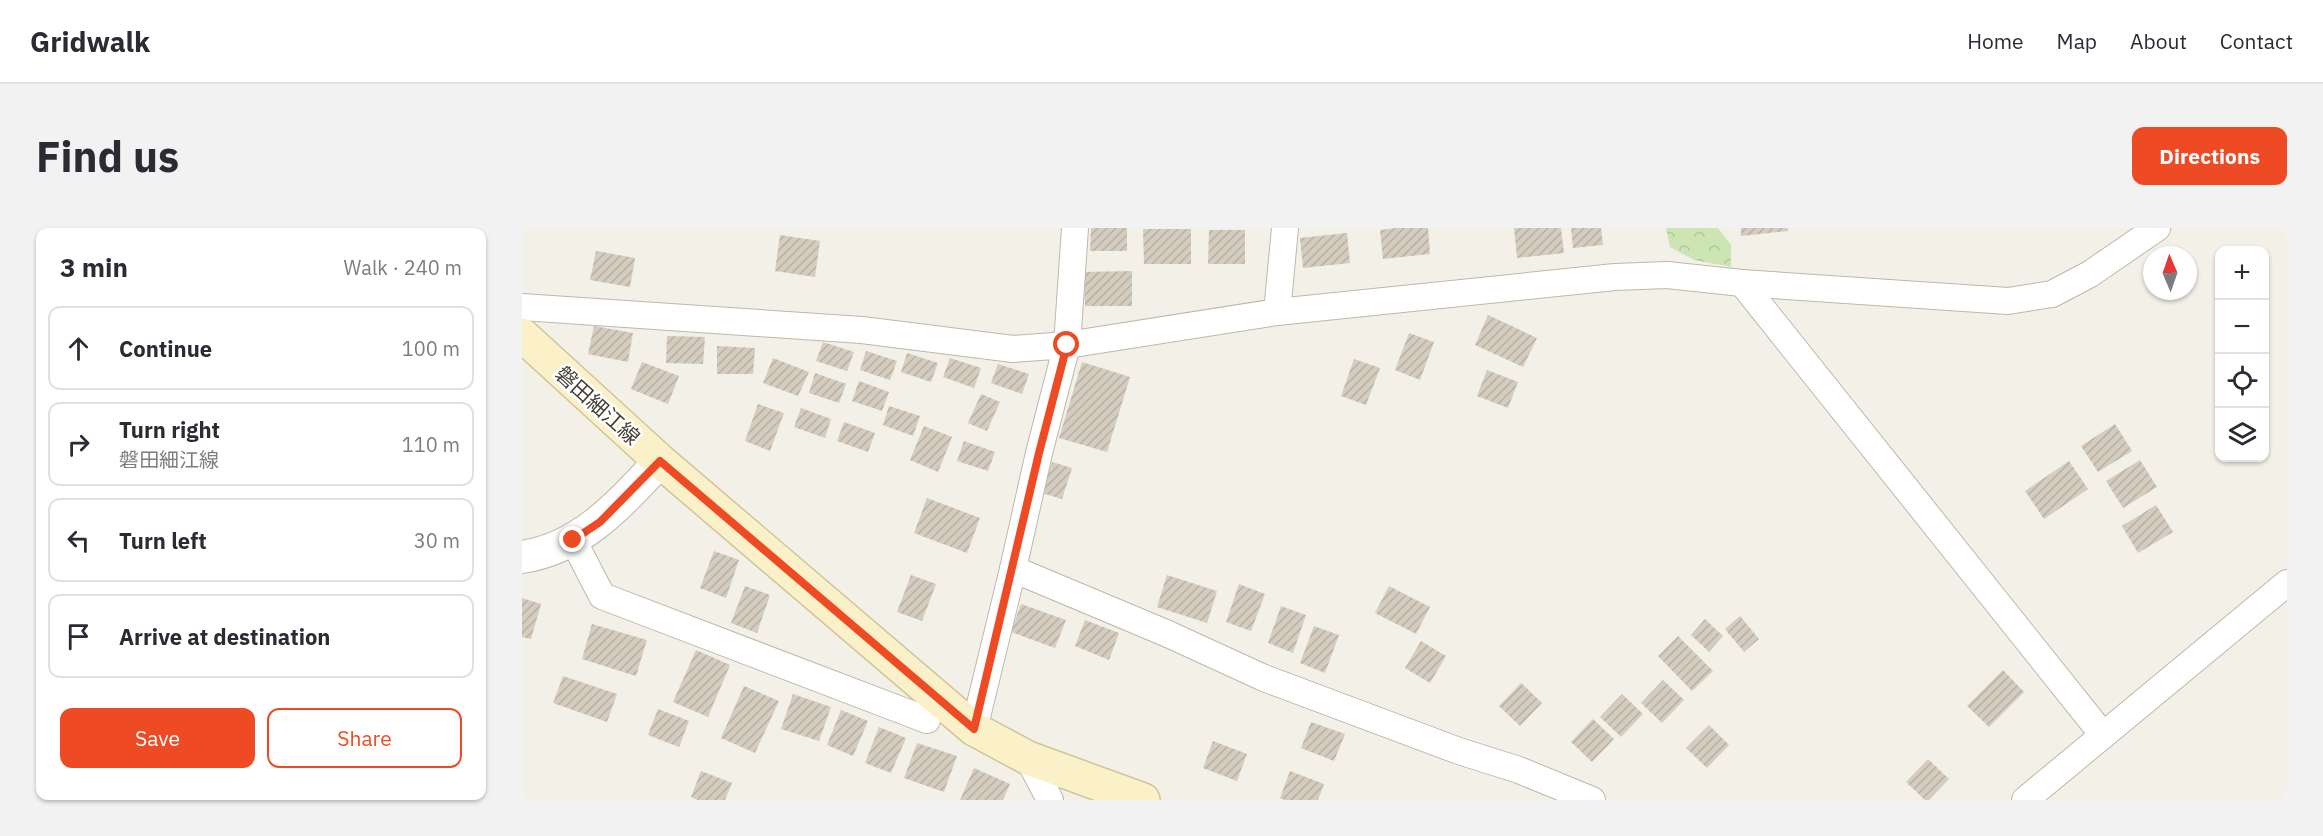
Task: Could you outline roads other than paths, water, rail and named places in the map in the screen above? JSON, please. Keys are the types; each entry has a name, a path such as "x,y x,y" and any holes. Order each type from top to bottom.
{"main road":[{"name":"磐田細江線","path":"522,335 660,461 974,729 1028,758 1143,800"}],"street":[{"path":"974,729 1067,345 1075,228"},
{"path":"1277,312 1285,228"},
{"path":"522,307 862,330 1014,349 1067,345 1277,312 1615,277 1667,275 1742,283 2008,301 2052,294 2090,274 2157,228"},
{"path":"1742,283 2103,735"},
{"path":"522,556 573,540 600,522 660,461"},
{"path":"573,540 602,597 927,720"},
{"path":"1013,569 1168,634 1264,678 1459,752 1520,770 1592,800"},
{"path":"2025,800 2287,583"},
{"path":"1028,758 1050,800"}]}
